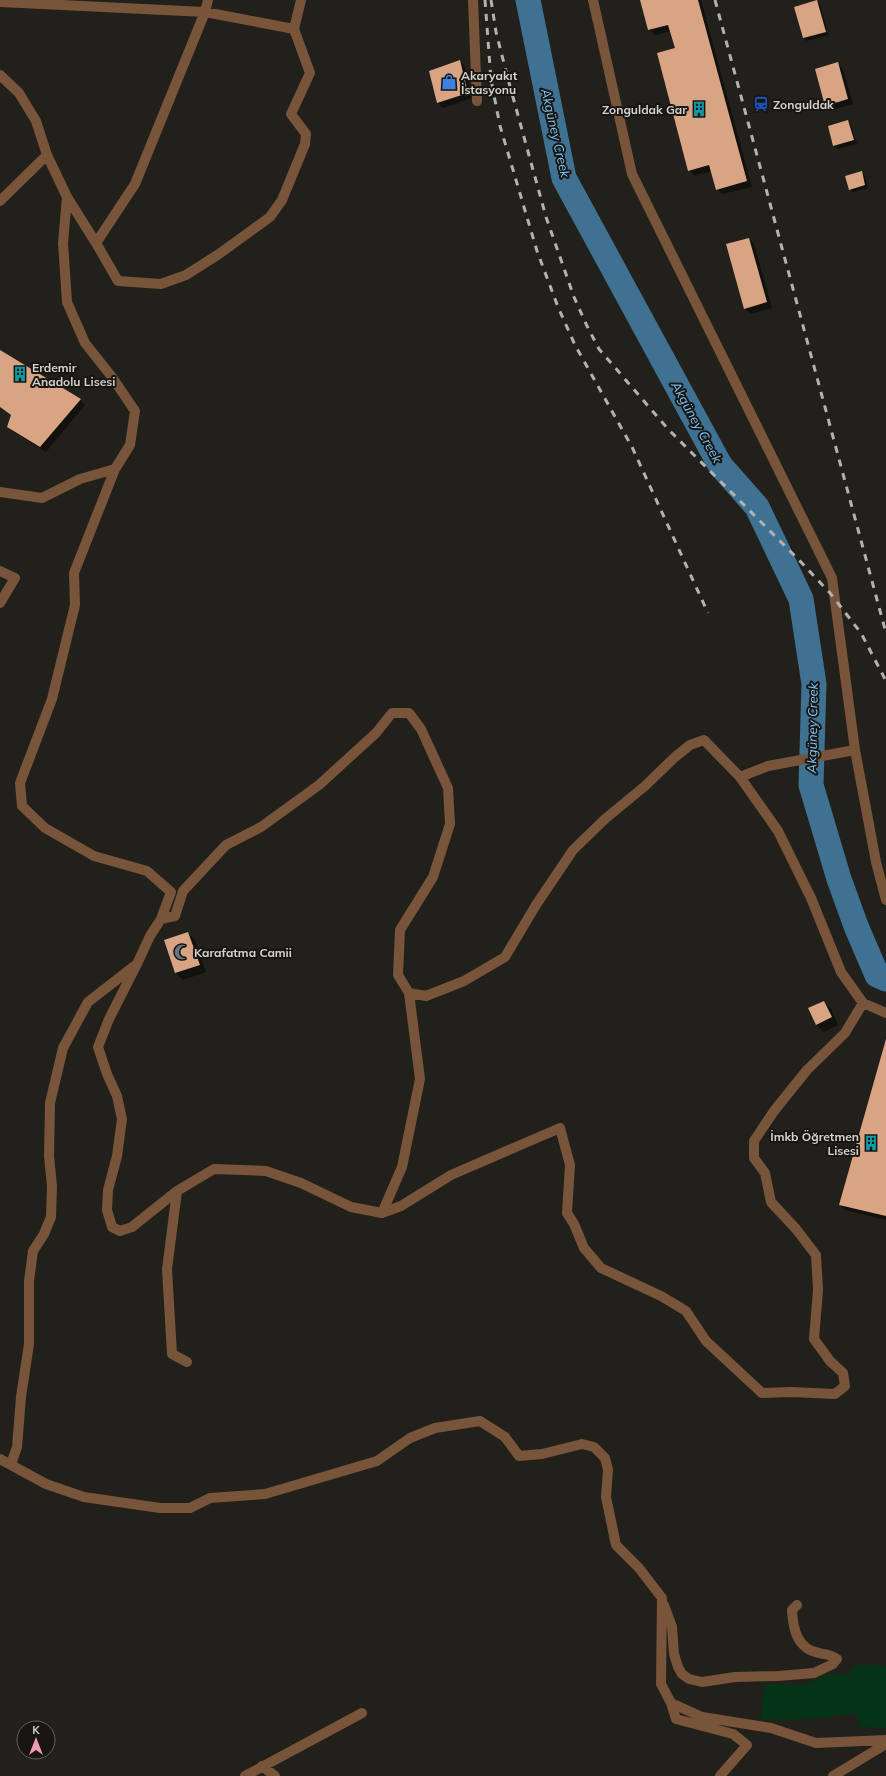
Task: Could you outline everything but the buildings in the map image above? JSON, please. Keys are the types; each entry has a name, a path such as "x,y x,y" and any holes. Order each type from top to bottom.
{"street":[{"path":"96,242 135,184 205,12 208,0"},
{"path":"0,75 19,93 36,121 47,155 66,197 96,242 118,281 161,284 186,275 212,258 270,217 282,200 305,144 306,134 291,114 310,73 294,29 301,0"},
{"path":"473,0 477,101"},
{"path":"593,0 632,174 832,578 855,750 876,862 886,900"},
{"path":"0,2 205,12 294,29"},
{"path":"0,201 47,155"},
{"path":"66,197 63,243 67,302 85,343 112,377 135,412 130,445 115,469 74,573 76,605 52,699 20,783 22,806 45,828 94,856 147,871 171,892 162,919 150,936 109,1019 98,1047 107,1074 117,1096 122,1119 118,1156 108,1190 108,1210 112,1227 120,1231 132,1227 177,1191 214,1169 266,1171 301,1183 351,1206 382,1213 401,1206 431,1186 452,1175 560,1128 570,1165 567,1213 574,1224 584,1248 601,1268 661,1296 686,1310 706,1341 762,1393 791,1392 835,1394 845,1386 843,1373 830,1361 814,1339 818,1290 816,1255 796,1229 771,1202 764,1173 754,1158 754,1141 774,1111 807,1070 844,1033 863,1003"},
{"path":"0,492 42,498 80,479 115,469"},
{"path":"0,571 15,578 0,603"},
{"path":"162,919 175,916 183,891 226,845 261,827 319,785 376,733 392,713 409,713 421,729 448,788 450,824 433,877 400,930 398,974 409,994 420,1079 402,1166 382,1213"},
{"path":"409,994 426,996 464,981 505,957 536,905 573,850 605,819 645,786 675,757 690,745 704,740 740,776 778,831 812,898 841,972 863,1003 886,1013"},
{"path":"740,776 768,766 855,750"},
{"path":"11,1464 17,1447 21,1397 29,1344 29,1281 33,1251 44,1234 51,1218 52,1186 49,1156 50,1103 63,1048 88,1002 137,964"},
{"path":"177,1191 167,1269 169,1317 172,1354 188,1362"},
{"path":"0,1459 46,1484 84,1497 160,1508 190,1508 210,1498 265,1494 377,1461 410,1438 435,1428 480,1421 505,1437 519,1456 542,1454 582,1444 594,1448 605,1458 608,1470 606,1497 616,1545 639,1568 662,1598 672,1627 674,1654 678,1667 688,1680 702,1682 735,1677 814,1673 833,1664 837,1659 830,1654 818,1653 806,1648 796,1637 792,1610 797,1604"},
{"path":"662,1598 661,1684 671,1704 676,1719 733,1734 747,1745 720,1776"},
{"path":"671,1704 702,1717 771,1728 816,1743 886,1740"},
{"path":"245,1776 362,1713"},
{"path":"833,1776 886,1744"},
{"path":"262,1766 274,1776"}],"green space":[{"path":"856,1665 886,1666 886,1728 860,1727 856,1714 808,1719 761,1720 765,1684 804,1685 827,1674 848,1674"}],"waterway":[{"name":"Akgüney Creek","path":"528,0 564,178 720,465 757,507 801,599 814,684 811,785 839,879 856,926 877,975 886,979"}],"railway":[{"path":"485,0 491,80 500,126 537,251 558,307 575,345 632,447 708,613"},
{"path":"491,0 496,32 546,217 574,297 599,349 668,429 830,593 861,633 886,681"},
{"path":"715,0 886,633"}],"place":[{"name":"Akaryakıt İstasyonu","path":"449,82"},
{"name":"Zonguldak","path":"761,104"},
{"name":"Zonguldak Gar","path":"699,109"},
{"name":"Erdemir Anadolu Lisesi","path":"20,374"},
{"name":"Karafatma Camii","path":"182,952"},
{"name":"İmkb Öğretmen Lisesi","path":"871,1143"}]}
